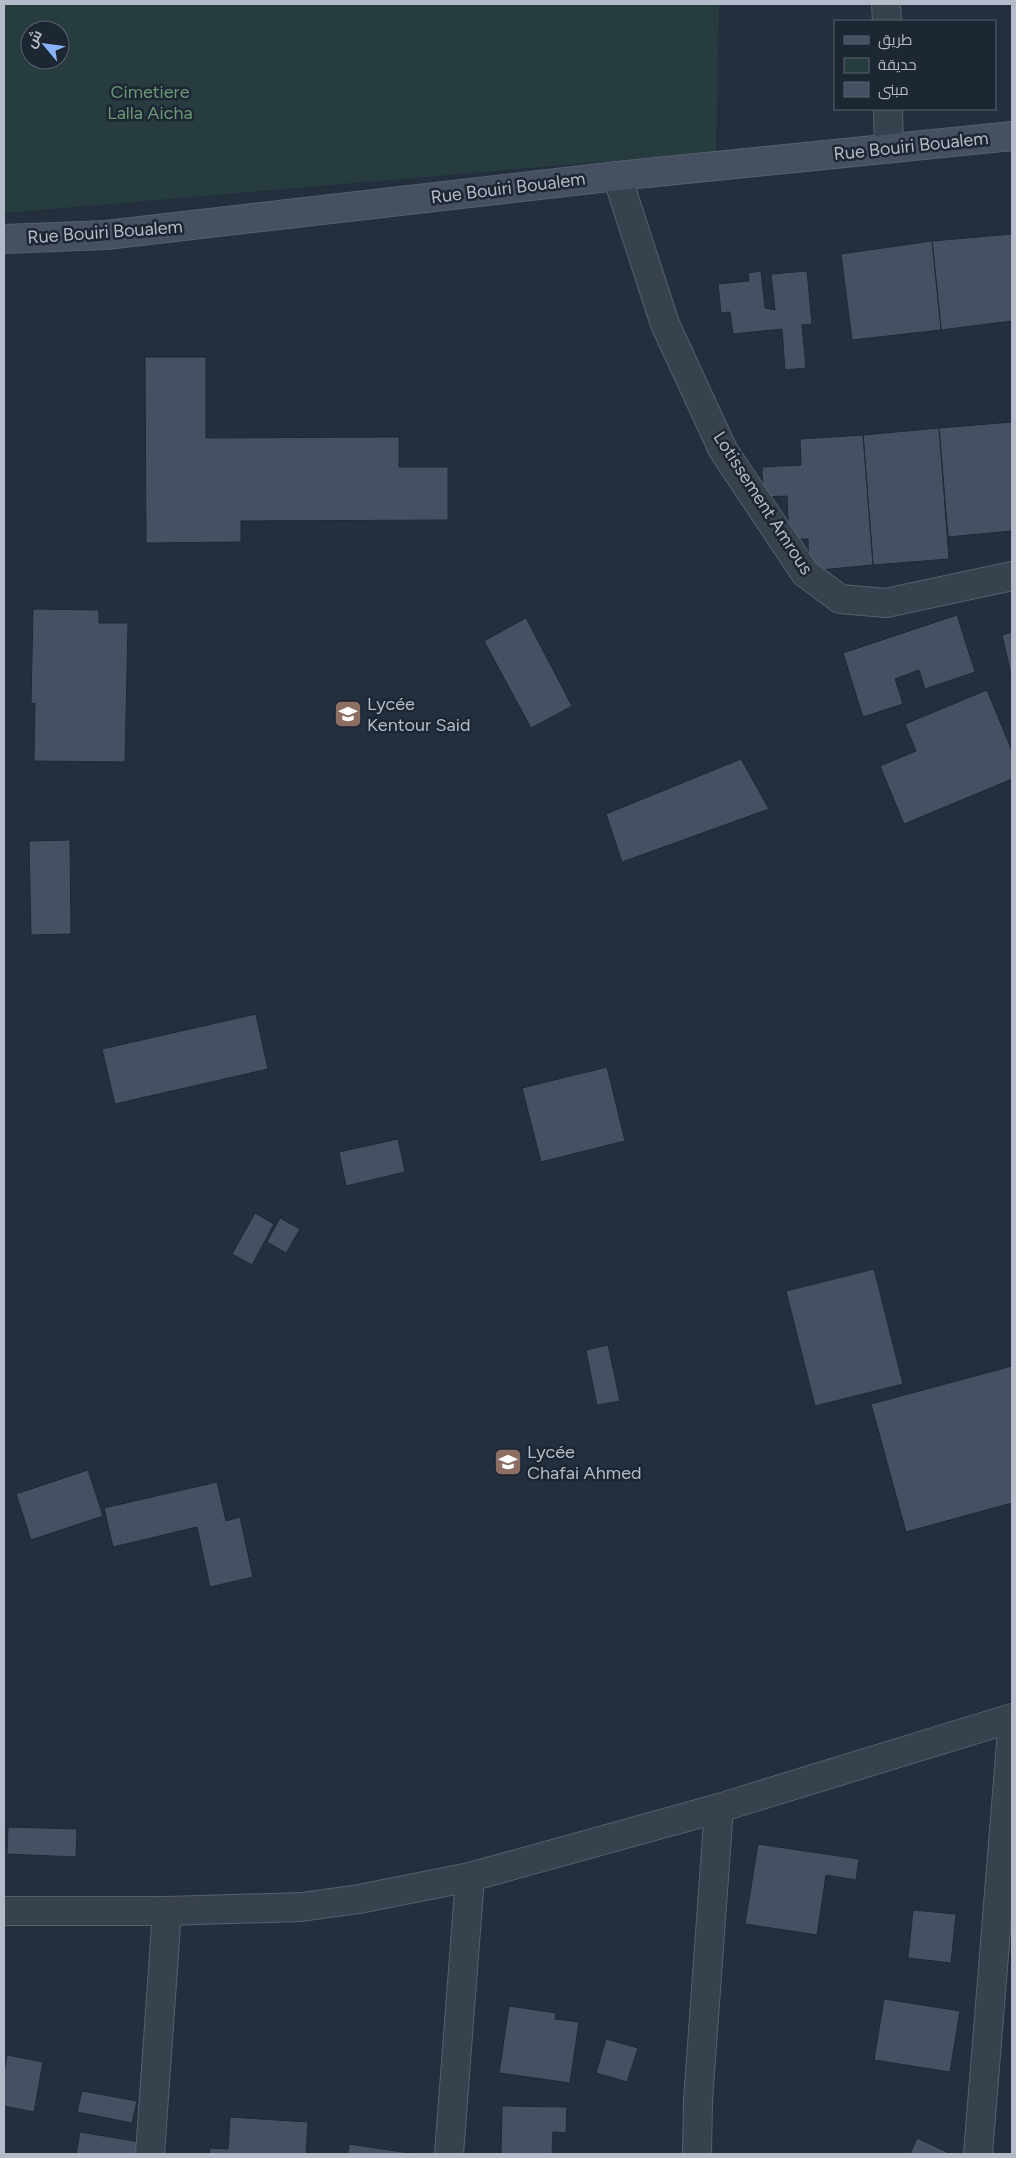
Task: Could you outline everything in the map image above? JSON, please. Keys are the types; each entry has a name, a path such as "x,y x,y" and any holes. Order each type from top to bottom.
{"main road":[{"name":"Rue Bouiri Boualem","path":"4,239 106,235 617,176 1012,136"}],"street":[{"path":"886,4 887,20"},
{"path":"888,110 889,148"},
{"name":"Lotissement Amrous","path":"617,176 665,324 723,450 805,573 840,599 886,603 1012,576"},
{"path":"4,1911 167,1911 301,1907 358,1899 470,1877 719,1808 1012,1718"},
{"path":"978,2154 1012,1731"},
{"path":"698,2154 698,2101 719,1808"},
{"path":"449,2154 470,1877"},
{"path":"150,2154 167,1911"}],"green space":[{"name":"Cimetiere Lalla Aicha","path":"4,4 719,4 716,152 4,213"}],"building":[{"path":"1012,234 1012,321 941,330 932,241"},
{"path":"932,241 941,330 852,340 841,254"},
{"path":"761,271 765,308 775,310 771,274 807,271 812,324 802,325 806,368 785,370 782,329 733,334 730,312 721,313 718,284 749,281 748,273"},
{"path":"145,357 206,357 206,438 399,437 399,467 448,467 448,520 241,521 241,542 146,543"},
{"path":"1012,422 1012,531 948,537 939,428"},
{"path":"939,428 949,559 873,565 863,435"},
{"path":"863,435 873,565 809,571 808,539 789,539 787,496 763,497 762,467 801,465 800,439"},
{"path":"33,609 99,610 99,623 128,623 125,762 34,761 35,703 31,704"},
{"path":"957,615 975,672 925,689 919,670 895,679 903,704 863,717 843,653"},
{"path":"526,618 572,706 531,728 484,641"},
{"path":"1012,632 1012,679 1002,635"},
{"path":"987,690 1012,751 1012,779 904,824 880,766 916,751 905,724"},
{"path":"741,759 769,809 622,862 606,814"},
{"path":"70,840 71,934 31,935 29,841"},
{"path":"256,1014 268,1069 115,1104 102,1049"},
{"path":"607,1067 625,1141 541,1162 522,1088"},
{"path":"398,1139 405,1172 346,1186 339,1152"},
{"path":"255,1213 274,1224 252,1265 232,1254"},
{"path":"280,1218 300,1229 286,1253 267,1242"},
{"path":"874,1269 903,1384 815,1406 786,1291"},
{"path":"608,1345 620,1401 597,1405 586,1350"},
{"path":"1012,1366 1012,1503 906,1532 871,1404"},
{"path":"88,1470 103,1516 31,1540 16,1494"},
{"path":"217,1482 226,1521 240,1517 253,1577 210,1587 197,1527 113,1547 104,1508"},
{"path":"8,1827 77,1829 76,1857 7,1854"},
{"path":"758,1844 859,1859 856,1880 826,1875 817,1935 745,1924"},
{"path":"913,1910 956,1914 951,1963 908,1958"},
{"path":"884,1999 960,2011 950,2072 874,2060"},
{"path":"509,2006 556,2013 555,2019 579,2022 570,2083 499,2073"},
{"path":"606,2039 638,2048 627,2082 596,2073"},
{"path":"7,2055 43,2062 34,2112 4,2106 4,2073"},
{"path":"82,2091 137,2101 132,2123 77,2112"},
{"path":"502,2106 567,2107 566,2133 553,2132 552,2154 501,2154"},
{"path":"230,2117 308,2122 306,2154 209,2154 210,2148 228,2149"},
{"path":"80,2132 140,2142 138,2154 76,2154"},
{"path":"917,2138 949,2153 949,2154 910,2154"},
{"path":"349,2144 415,2154 348,2154"}],"place":[{"name":"Lycée Kentour Said","path":"348,714"},
{"name":"Lycée Chafai Ahmed","path":"508,1462"}]}
